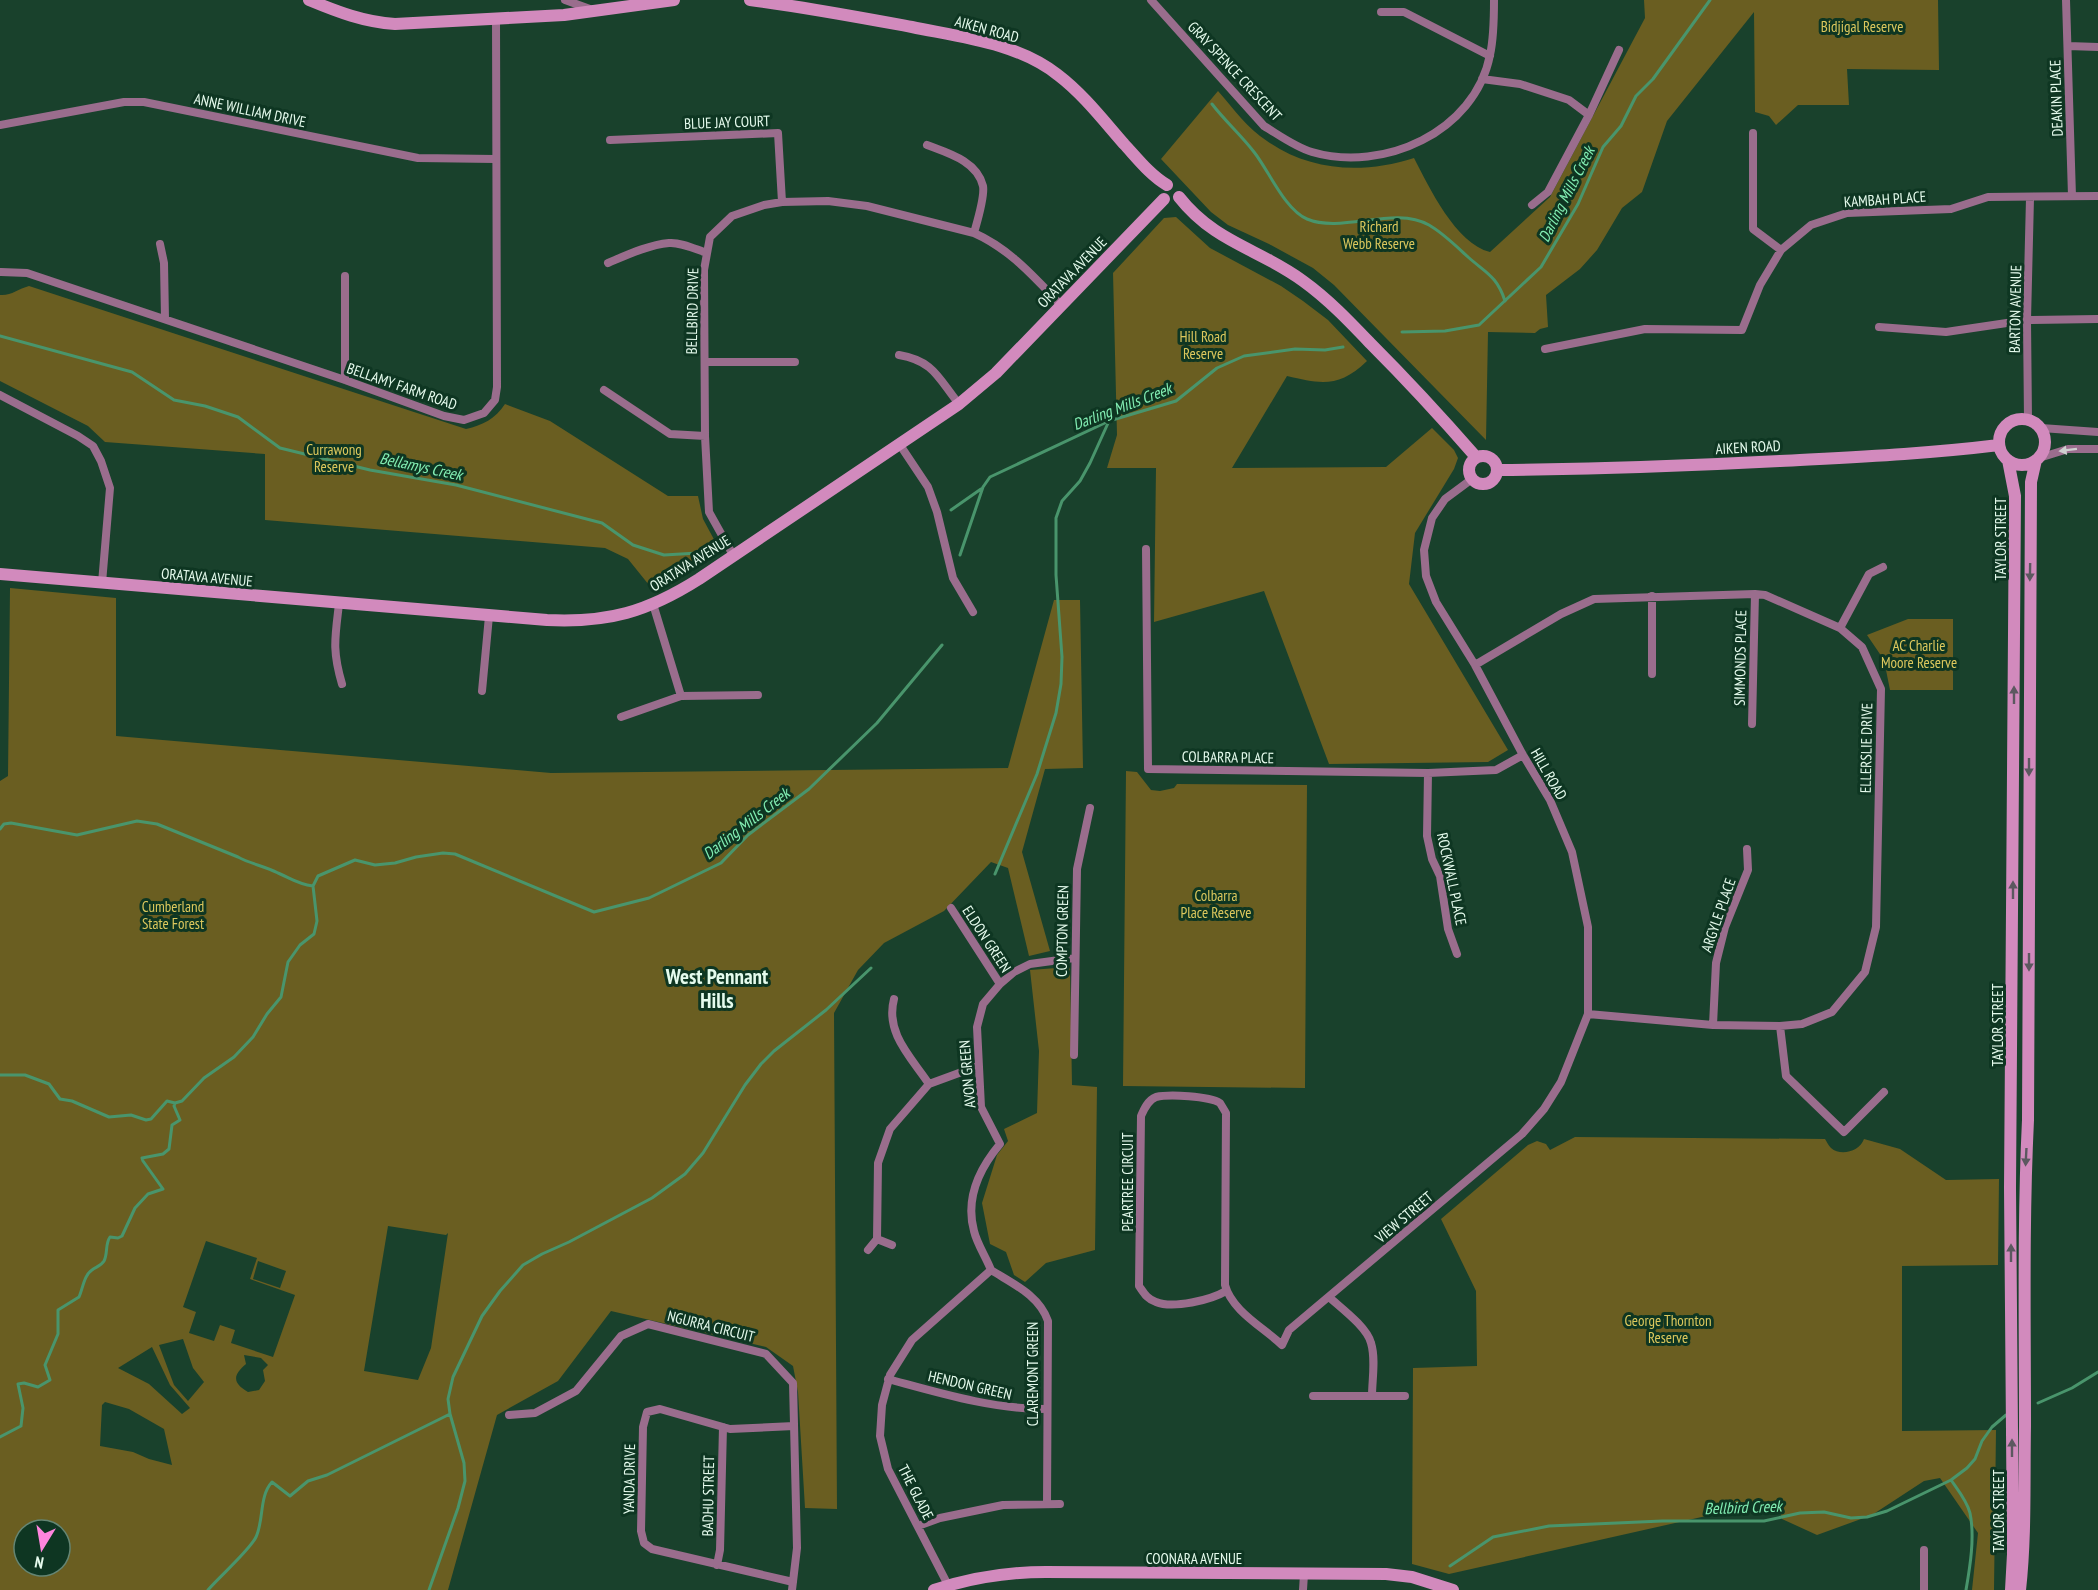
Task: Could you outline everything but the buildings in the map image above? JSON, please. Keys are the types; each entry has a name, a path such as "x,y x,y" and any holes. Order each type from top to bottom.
{"street":[{"path":"309,0 349,16 385,23 496,19 597,11 674,0"},
{"path":"565,0 597,11"},
{"name":"AIKEN ROAD","path":"750,0 855,16 947,34 986,43 1025,56 1048,68 1070,86 1137,158 1167,185"},
{"name":"GRAY SPENCE CRESCENT","path":"1151,0 1264,126 1312,152 1343,157 1373,157 1403,150 1430,137 1455,119 1482,79 1490,56 1494,0"},
{"name":"DEAKIN PLACE","path":"2066,0 2072,196"},
{"path":"1381,12 1404,12 1490,56"},
{"name":"BELLAMY FARM ROAD","path":"1,272 27,273 345,380 444,416 464,420 484,413 495,400 497,387 496,19"},
{"path":"2068,46 2098,46"},
{"path":"1532,205 1548,192 1589,115 1619,50"},
{"path":"1482,79 1520,84 1569,100 1589,115"},
{"name":"ANNE WILLIAM DRIVE","path":"0,125 124,102 144,102 418,158 495,159"},
{"name":"BLUE JAY COURT","path":"610,140 778,133 782,202"},
{"path":"1752,134 1753,229 1781,250"},
{"path":"927,145 957,156 974,169 983,187 974,233"},
{"path":"1167,185 1177,186 1180,192 1179,197 1172,202 1164,199 1162,191 1167,185"},
{"name":"KAMBAH PLACE","path":"1545,349 1645,329 1742,330 1760,285 1784,245 1811,225 1847,213 1951,209 1988,197 2098,196"},
{"path":"1179,197 1211,229 1285,269 1322,296 1409,382 1476,457"},
{"name":"BARTON AVENUE","path":"2028,420 2027,320 2030,198"},
{"name":"ORATAVA AVENUE","path":"0,574 489,616 547,620 608,619 653,604 681,591 958,404 985,383 1164,199"},
{"name":"BELLBIRD DRIVE","path":"733,555 709,512 705,436 704,270 710,237 732,216 764,205 782,202 828,201 867,206 974,233 1008,252 1061,305"},
{"path":"608,263 635,252 670,243 707,253"},
{"path":"160,244 164,263 165,319"},
{"path":"345,276 345,380"},
{"path":"1879,327 1946,332 2027,320 2098,319"},
{"path":"899,355 927,363 958,404"},
{"path":"705,362 795,362"},
{"path":"604,390 670,434 705,436"},
{"path":"0,395 93,446 110,488 102,583"},
{"path":"2098,432 2041,428 2028,420 2021,419 2007,424 2002,430 1999,445 2008,460 2022,465 2068,449 2098,449"},
{"path":"2038,459 2045,443 2041,428"},
{"path":"900,445 928,487 954,578 973,612"},
{"name":"AIKEN ROAD","path":"1497,470 1587,470 1751,463 1929,453 1999,445"},
{"path":"1481,455 1491,458 1496,463 1497,470 1494,478 1486,484 1476,483 1472,479 1468,468 1476,457 1481,455"},
{"name":"TAYLOR STREET","path":"2020,1590 2024,1537 2031,482 2038,459"},
{"name":"TAYLOR STREET","path":"2008,460 2016,496 2010,1176 2013,1542 2011,1590"},
{"name":"HILL ROAD","path":"1472,479 1444,499 1432,518 1426,535 1424,561 1430,591 1475,665 1522,755 1550,800 1572,852 1588,927 1588,1014 1561,1082 1544,1109"},
{"name":"COLBARRA PLACE","path":"1146,549 1148,769 1428,773 1497,770 1522,755"},
{"path":"1840,628 1869,574 1883,567"},
{"name":"ELLERSLIE DRIVE","path":"1475,665 1561,614 1594,599 1755,594 1765,595 1840,628 1862,647 1881,688 1876,927 1865,972 1832,1012 1802,1024 1780,1026 1713,1025 1588,1014"},
{"name":"SIMMONDS PLACE","path":"1752,724 1755,594"},
{"path":"1652,596 1652,674"},
{"path":"339,604 334,646 335,660 342,684"},
{"path":"653,604 681,696"},
{"path":"482,691 489,616"},
{"path":"621,717 681,696 758,695"},
{"name":"ROCKWALL PLACE","path":"1428,773 1427,836 1432,859 1440,876 1448,929 1457,954"},
{"name":"COMPTON GREEN","path":"1074,1055 1077,869 1090,808"},
{"name":"ARGYLE PLACE","path":"1713,1025 1716,963 1725,927 1748,870 1747,849"},
{"name":"ELDON GREEN","path":"951,908 1000,984"},
{"name":"AVON GREEN","path":"991,1270 974,1231 970,1202 979,1174 1000,1144 981,1107 977,1027 983,1004 1014,972 1030,964 1074,958"},
{"path":"894,999 891,1010 893,1030 929,1084"},
{"path":"1780,1026 1786,1076 1844,1132 1884,1092"},
{"path":"868,1250 877,1239 878,1163 890,1129 929,1084 978,1066"},
{"name":"PEARTREE CIRCUIT","path":"1156,1097 1212,1099 1220,1103 1226,1113 1226,1291 1216,1297 1165,1305 1145,1296 1139,1286 1141,1116 1149,1102 1156,1097"},
{"name":"VIEW STREET","path":"1226,1291 1227,1295 1250,1319 1282,1345 1289,1330 1522,1134 1544,1109"},
{"path":"877,1239 892,1245"},
{"name":"THE GLADE","path":"948,1586 888,1468 880,1436 882,1405 888,1379 912,1340 991,1270"},
{"name":"CLAREMONT GREEN","path":"991,1270 1033,1297 1045,1311 1048,1322 1047,1504"},
{"path":"1329,1297 1365,1331 1371,1341 1372,1396"},
{"name":"NGURRA CIRCUIT","path":"509,1415 535,1413 576,1391 621,1336 648,1324 766,1354 793,1383 797,1548 792,1586"},
{"name":"HENDON GREEN","path":"888,1379 986,1404 1019,1409 1046,1409"},
{"path":"1313,1396 1406,1396"},
{"name":"YANDA DRIVE","path":"792,1586 717,1564 652,1549 644,1542 642,1531 644,1426 647,1412 660,1409 730,1429 794,1426"},
{"name":"BADHU STREET","path":"717,1564 720,1550 723,1427"},
{"path":"918,1526 940,1518 1004,1505 1060,1504"},
{"path":"1924,1550 1924,1590"},
{"name":"COONARA AVENUE","path":"934,1590 986,1577 1025,1572 1386,1574 1412,1577 1453,1590"},
{"path":"1303,1590 1304,1574"}],"green space":[{"path":"1644,0 1938,0 1939,70 1847,69 1849,105 1798,105 1776,125 1769,116 1755,112 1754,12 1667,121 1642,192 1622,208 1597,250 1580,269 1546,295 1548,327 1535,333 1488,332 1486,440 1334,285 1313,268 1228,225 1211,212 1161,159 1218,91 1253,131 1284,151 1302,159 1338,167 1357,168 1414,158 1445,213 1455,226 1478,247 1490,252 1550,197 1645,18"},
{"name":"Hill Road Reserve","path":"1176,217 1210,248 1281,286 1303,301 1328,320 1367,361 1347,376 1329,382 1287,376 1232,468 1386,467 1432,428 1454,450 1458,458 1454,469 1415,533 1409,584 1508,750 1488,762 1329,764 1264,591 1154,622 1156,468 1107,468 1117,435 1113,273 1164,218"},
{"name":"Currawong Reserve","path":"29,286 466,429 488,421 505,404 550,421 668,496 698,496 703,519 717,545 716,554 670,583 653,590 628,559 605,548 265,520 265,454 105,442 88,426 0,381 0,295"},
{"name":"Cumberland State Forest","path":"10,588 116,598 116,736 551,773 1008,768 1054,600 1080,600 1083,768 1045,769 1022,852 1050,951 1029,956 1008,868 991,862 944,911 884,943 858,970 834,1013 837,1509 805,1508 798,1392 793,1366 766,1347 611,1311 558,1381 497,1415 448,1590 0,1590 0,781 8,776","holes":["388,1226 446,1235 448,1233 431,1348 418,1380 364,1371","206,1241 257,1258 250,1279 295,1295 273,1357 231,1343 235,1330 220,1325 214,1341 189,1333 196,1312 183,1307","258,1261 286,1271 280,1288 253,1279","183,1339 193,1368 204,1382 188,1401 174,1385 159,1345","152,1347 170,1385 190,1408 182,1414 149,1384 118,1368","244,1355 261,1358 268,1365 263,1370 265,1381 259,1390 248,1392 239,1386 236,1379 238,1372 246,1364","105,1402 129,1409 164,1429 172,1465 133,1452 100,1446 102,1405"]},
{"name":"AC Charlie Moore Reserve","path":"1908,619 1953,619 1953,690 1890,690 1884,660 1867,635"},
{"name":"Colbarra Place Reserve","path":"1126,771 1137,772 1151,790 1160,791 1174,788 1177,784 1307,785 1305,1088 1123,1086"},
{"path":"1070,967 1072,1085 1097,1087 1095,1250 1046,1263 1025,1282 1014,1275 1006,1252 990,1244 982,1203 997,1155 1008,1141 1004,1129 1037,1113 1039,1051 1030,970"},
{"name":"George Thornton Reserve","path":"1575,1137 1825,1139 1831,1148 1840,1152 1859,1147 1864,1139 1900,1149 1946,1180 1999,1179 1998,1265 1902,1266 1902,1431 1996,1430 1994,1590 1972,1590 1978,1533 1940,1478 1924,1481 1872,1515 1817,1535 1782,1519 1777,1500 1449,1574 1412,1564 1413,1368 1477,1366 1476,1291 1441,1219 1528,1145 1537,1141 1546,1144 1550,1150"}],"waterway":[{"name":"Darling Mills Creek","path":"1402,332 1445,331 1479,325 1541,267 1578,204 1603,147 1621,126 1636,96 1653,79 1710,0"},
{"path":"1212,104 1254,152 1285,199 1299,214 1321,223 1400,218 1429,225 1490,276 1505,301"},
{"name":"Bellamys Creek","path":"0,336 132,372 174,400 205,406 238,417 280,448 370,470 456,485 602,523 633,545 664,555 698,553 706,556"},
{"name":"Darling Mills Creek","path":"960,555 983,487 990,477 1109,421 1176,401 1217,368 1244,356 1295,349 1325,350 1343,347"},
{"path":"995,874 1037,774 1056,713 1061,684 1062,657 1056,575 1056,518 1062,501 1080,481 1090,463 1109,421"},
{"name":"Bellamys Creek","path":"951,510 981,489"},
{"name":"Darling Mills Creek","path":"313,886 318,876 355,860 375,865 443,853 455,854 594,912 649,898 721,863 748,835 809,789 877,723 942,645"},
{"path":"0,829 4,824 11,823 77,835 137,821 157,824 299,883 313,886"},
{"path":"0,1437 21,1426 23,1408 18,1384 24,1383 38,1387 50,1380 45,1365 58,1334 58,1310 79,1297 89,1272 104,1261 110,1237 122,1236 135,1208 148,1194 163,1189 142,1158 163,1154 169,1149 172,1125 180,1120 174,1106 175,1103 182,1101 204,1078 234,1057 253,1037 281,997 288,962 300,945 314,934 317,921 313,886"},
{"path":"429,1590 458,1508 465,1481 464,1463 448,1399 453,1377 482,1316 523,1265 652,1198 685,1174 703,1153 745,1085 761,1064 826,1010 871,968"},
{"path":"0,1075 25,1075 49,1084 60,1099 72,1101 109,1117 131,1115 146,1120 151,1119 167,1101 175,1103"},
{"name":"Bellbird Creek","path":"2038,1403 2072,1388 2098,1372"},
{"path":"208,1590 256,1537 265,1494 272,1482 290,1496 308,1481 327,1475 450,1414"},
{"name":"Bellbird Creek","path":"1450,1566 1493,1537 1549,1526 1662,1521 1764,1521 1800,1513 1824,1512 1851,1518 1867,1517 1887,1511 1951,1480 1975,1459 1982,1441 1992,1427 2006,1415"},
{"path":"1951,1480 1967,1504 1970,1513 1971,1552 1966,1590"}],"district":[{"name":"West Pennant Hills","path":"717,988"}],"park label":[{"name":"Bidjigal Reserve","path":"1862,26"},
{"name":"Richard Webb Reserve","path":"1379,234"}]}
